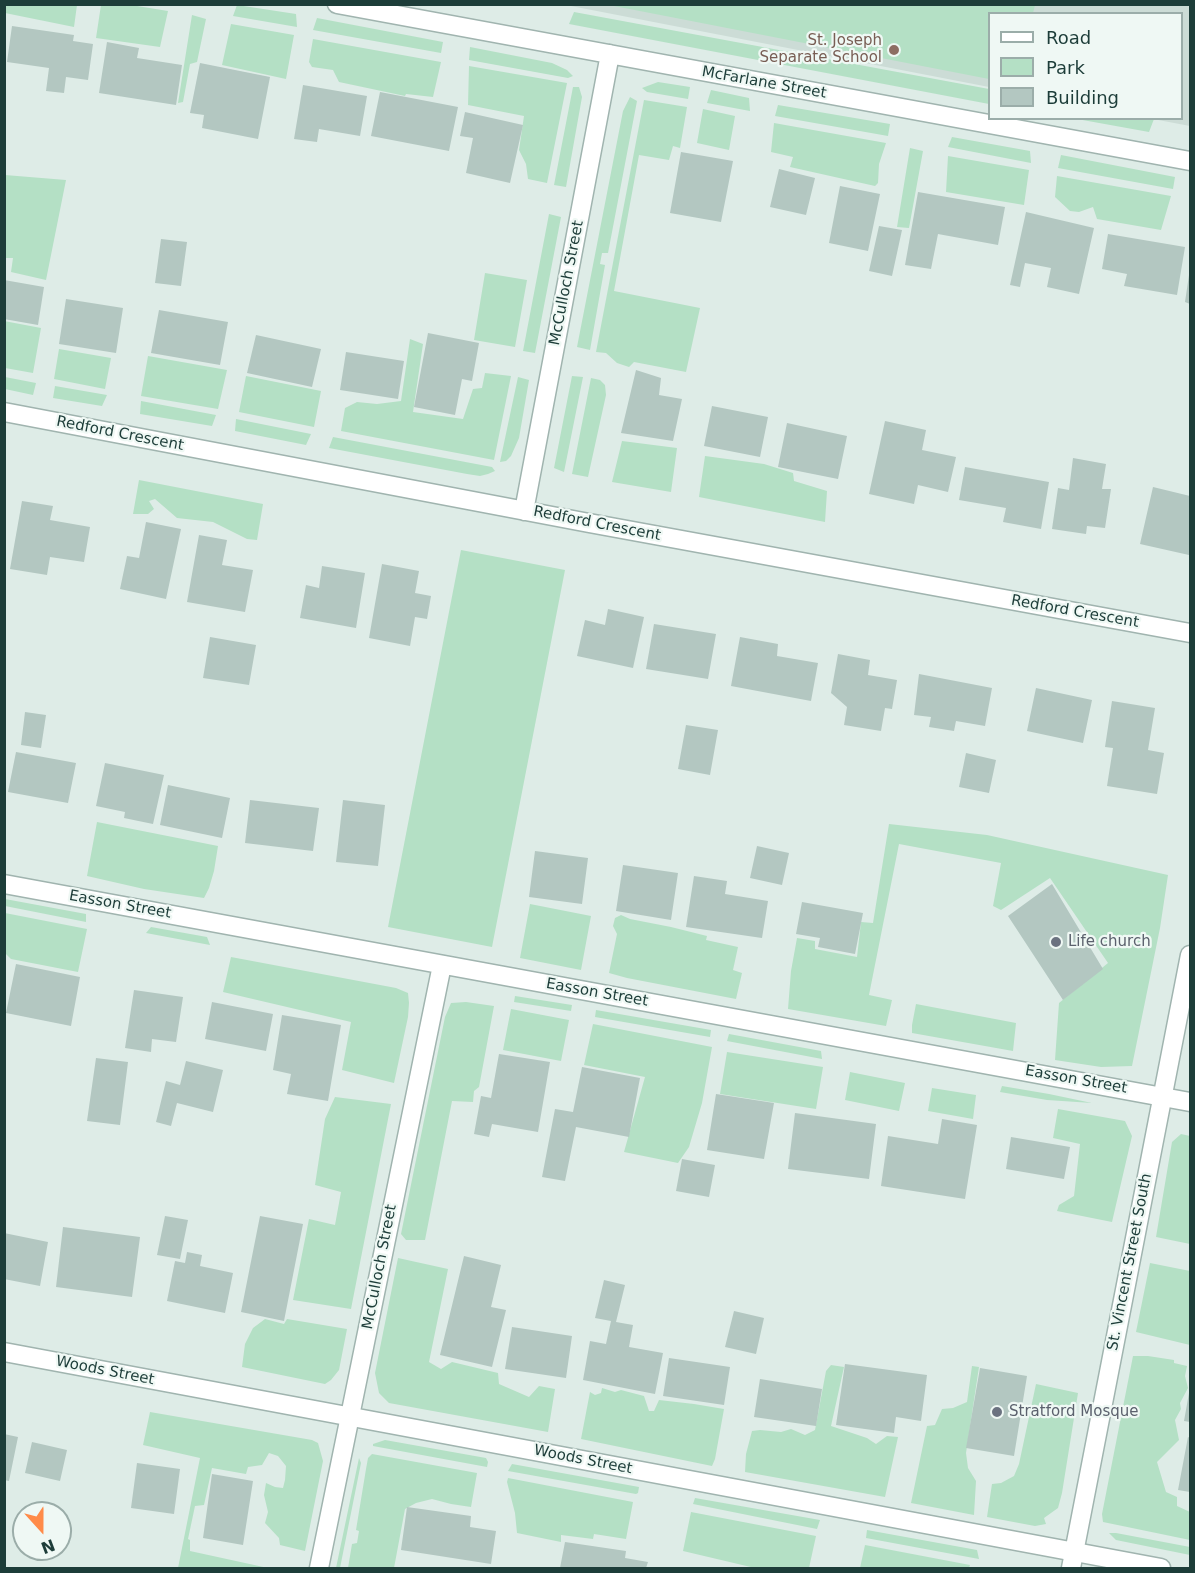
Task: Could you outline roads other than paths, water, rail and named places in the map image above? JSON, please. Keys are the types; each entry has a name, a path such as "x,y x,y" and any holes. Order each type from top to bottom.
{"street":[{"name":"McFarlane Street","path":"337,4 1191,161"},
{"name":"McCulloch Street","path":"524,511 610,54"},
{"name":"Redford Crescent","path":"4,412 524,511 1191,633"},
{"name":"Easson Street","path":"4,884 1191,1102"},
{"name":"St. Vincent Street South","path":"1072,1560 1191,955"},
{"name":"McCulloch Street","path":"320,1569 442,965"},
{"name":"Woods Street","path":"4,1352 350,1417 1072,1560 1161,1569"}],"place":[{"name":"St. Joseph Separate School","path":"894,50"},
{"name":"Life church","path":"1056,942"},
{"name":"Stratford Mosque","path":"997,1412"}]}
